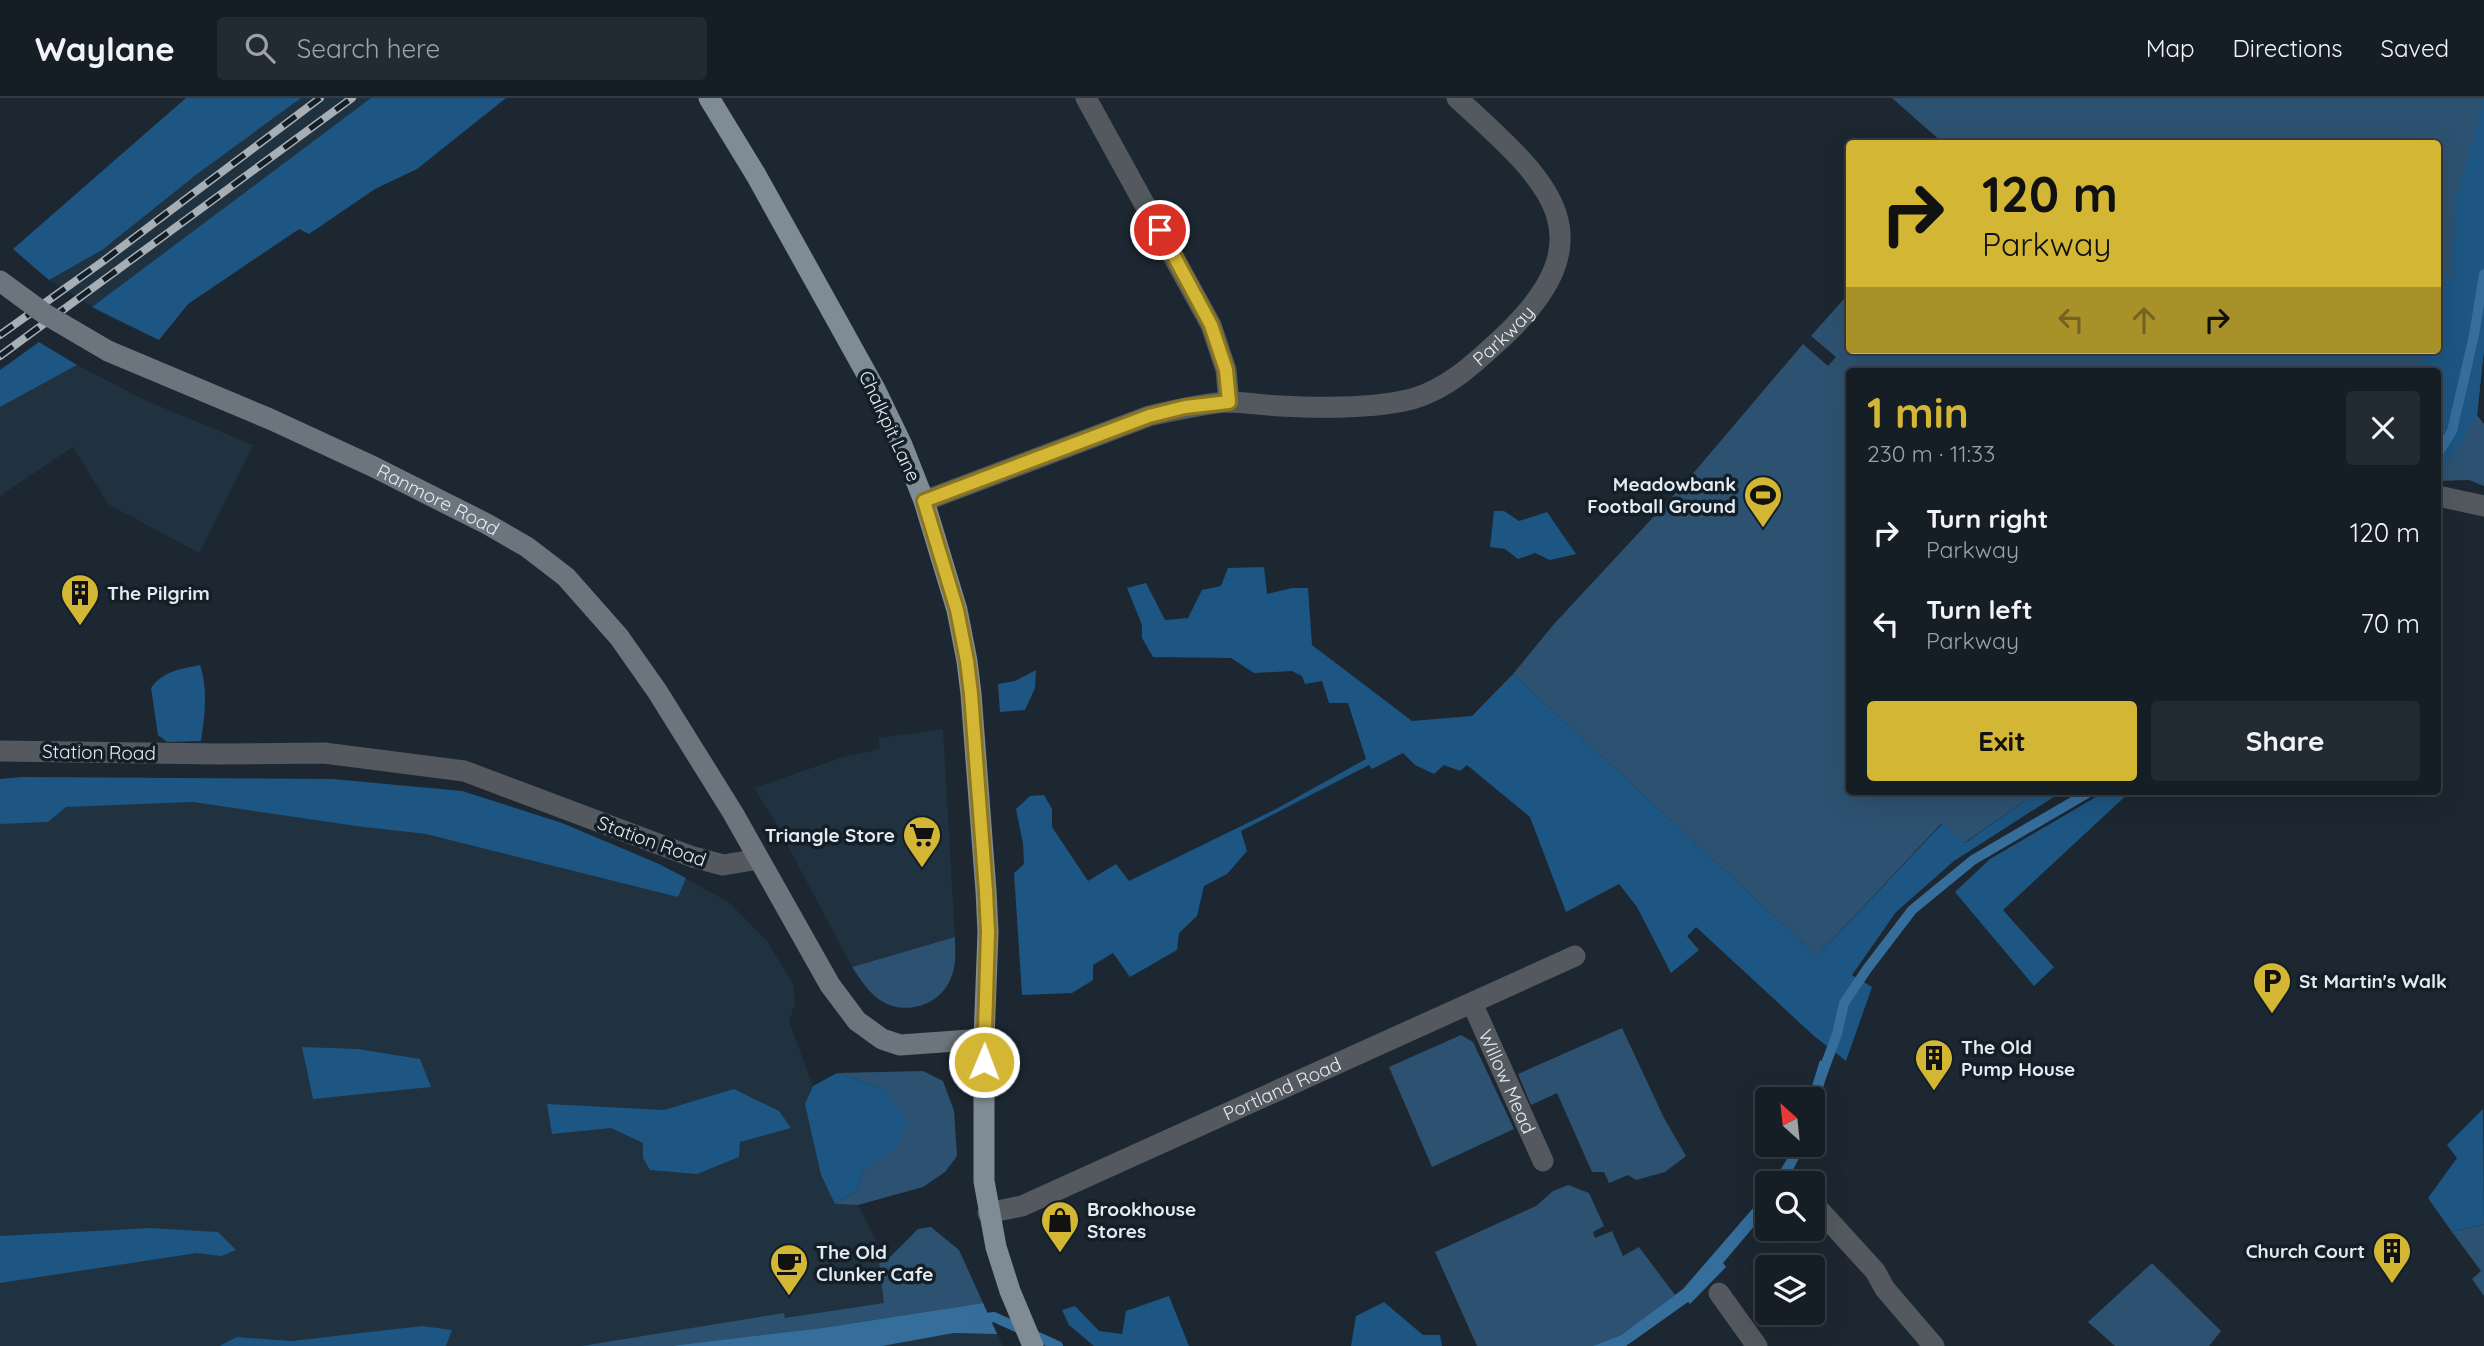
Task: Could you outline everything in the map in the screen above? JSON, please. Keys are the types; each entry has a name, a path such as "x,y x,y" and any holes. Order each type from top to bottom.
{"main road":[{"name":"Chalkpit Lane","path":"709,98 756,175 875,389 902,445 924,501 957,610 969,672 986,891 988,932 984,1039"},
{"path":"984,1039 984,1181 988,1213 1010,1291 1033,1346"}],"street":[{"path":"1086,98 1211,325 1226,370 1229,402"},
{"name":"Parkway","path":"924,501 1149,416 1185,407 1229,402 1352,407 1412,398 1445,384 1474,364 1538,299 1552,273 1560,248 1560,220 1548,193 1520,156 1457,98"},
{"name":"Ranmore Road","path":"0,281 45,314 108,351 270,419 374,467 527,547 575,586 619,637 657,691 759,859"},
{"path":"2441,497 2484,506"},
{"name":"Station Road","path":"0,751 324,753 464,771 693,857 723,865 759,859"},
{"path":"759,859 830,985 857,1021 882,1039 900,1045 984,1039"},
{"name":"Portland Road","path":"988,1213 1022,1206 1575,956"},
{"name":"Willow Mead","path":"1472,1003 1543,1161"},
{"path":"1825,1216 1875,1271 1907,1317 1934,1346"},
{"path":"1719,1293 1757,1346"}],"shaded area":[{"path":"186,98 506,98 417,169 375,189 309,234 299,229 188,304 159,340 107,316 49,280 13,249"},
{"path":"186,98 301,98 197,174 102,250 49,280 13,249"},
{"path":"371,98 506,98 417,169 375,189 309,234 299,229 188,304 159,340 92,307"},
{"name":"Meadowbank Football Ground","path":"1892,98 2484,98 2484,349 2477,415 2484,424 2484,486 2469,480 2441,481 2441,368 1846,368 1846,795 2033,795 1964,843 1941,824 1817,956 1513,674 1554,624 1685,483 1803,344 1828,366 1836,357 1811,336 1846,297 1846,354 2441,354 2441,140 1940,140"},
{"path":"2484,98 2484,349 2477,415 2461,444 2441,470 2441,368 2418,368 2424,354 2441,354 2441,289 2452,276 2456,201"},
{"path":"39,342 77,365 0,407 0,370"},
{"path":"77,365 145,400 253,445 199,553 108,504 73,447 0,496 0,407"},
{"path":"1494,511 1504,511 1519,521 1547,512 1576,554 1550,560 1535,553 1518,559 1505,549 1490,547"},
{"path":"1264,567 1267,594 1292,588 1308,588 1312,645 1412,721 1472,716 1513,674 1817,956 1942,824 1965,843 2033,795 2057,795 1954,861 1896,912 1852,975 1872,987 1846,1061 1814,1036 1696,927 1687,936 1699,950 1671,973 1637,907 1619,884 1566,912 1530,817 1467,765 1460,771 1444,765 1434,774 1415,765 1403,753 1372,769 1369,765 1241,831 1247,851 1227,874 1204,886 1197,916 1179,933 1177,950 1130,977 1113,953 1093,965 1093,980 1072,993 1022,995 1014,873 1024,864 1016,809 1030,796 1044,795 1052,809 1052,827 1088,881 1116,864 1129,881 1276,809 1366,759 1348,703 1329,703 1322,681 1305,684 1302,676 1292,671 1254,673 1231,658 1153,657 1142,638 1142,625 1127,588 1146,583 1165,620 1188,618 1202,590 1221,586 1228,568"},
{"path":"200,665 205,693 201,741 167,742 158,735 151,688 167,674"},
{"path":"1036,670 1035,688 1025,710 1000,712 998,684 1015,681"},
{"path":"943,729 955,937 852,967 773,818 754,788 843,757 880,749 878,738"},
{"path":"0,779 332,779 462,791 562,823 659,864 730,903 766,940 793,983 795,1003 789,1022 813,1086 805,1104 835,1204 858,1205 886,1261 895,1316 983,1303 1003,1346 0,1346"},
{"path":"0,779 332,779 462,791 562,823 686,878 678,897 426,834 193,802 66,807 48,822 0,824"},
{"path":"2099,795 2127,795 2003,910 2054,967 2034,986 1955,892 1990,859"},
{"path":"955,937 955,964 950,980 937,997 917,1006 906,1008 885,1003 869,990 852,967"},
{"path":"1622,1028 1664,1118 1686,1156 1665,1172 1636,1180 1628,1175 1609,1183 1604,1172 1592,1172 1557,1093 1531,1105 1518,1074"},
{"path":"1461,1035 1473,1042 1514,1129 1432,1167 1389,1067"},
{"path":"302,1047 358,1049 420,1059 431,1087 313,1099"},
{"path":"1820,1060 1829,1068 1823,1087 1812,1087"},
{"path":"923,1071 943,1081 954,1111 957,1156 945,1172 923,1187 858,1205 835,1204 858,1190 863,1172 897,1147 885,1089 837,1073"},
{"path":"837,1073 885,1089 907,1120 898,1147 863,1172 858,1190 835,1204 821,1175 805,1104 813,1086"},
{"path":"734,1089 779,1111 791,1128 740,1142 739,1157 697,1174 650,1170 643,1158 643,1143 611,1128 552,1134 547,1104 664,1110"},
{"path":"2483,1109 2484,1224 2452,1232 2428,1198 2457,1158 2447,1145"},
{"path":"1788,1157 1800,1157 1792,1171 1780,1171"},
{"path":"1568,1185 1589,1193 1604,1226 1593,1232 1595,1238 1612,1231 1623,1256 1639,1247 1675,1295 1621,1335 1592,1346 1477,1346 1435,1252 1536,1206 1553,1191"},
{"path":"1755,1206 1755,1225 1723,1263 1726,1267 1690,1304 1688,1302 1626,1346 1592,1346 1621,1335 1683,1289"},
{"path":"2484,1224 2484,1296 2472,1279 2481,1271 2452,1232"},
{"path":"931,1227 959,1250 983,1303 822,1328 670,1346 582,1346 784,1313 785,1318 884,1303 879,1263 886,1261 918,1229"},
{"path":"151,1228 218,1232 236,1250 221,1256 197,1253 0,1283 0,1236"},
{"path":"2152,1263 2221,1331 2209,1346 2115,1346 2088,1322"},
{"path":"1169,1296 1189,1346 1094,1346 1069,1325 1062,1310 1075,1306 1099,1331 1122,1334 1126,1311"},
{"path":"1384,1302 1423,1335 1440,1335 1442,1346 1351,1346 1356,1316"},
{"path":"983,1303 997,1334 954,1333 882,1346 670,1346 822,1328"},
{"path":"422,1326 452,1330 446,1346 219,1346 237,1337 292,1341"}],"waterway":[{"path":"2441,448 2452,431 2474,335 2484,274"},
{"path":"1821,1077 1837,1034 1844,1003 1912,910 1973,860 2084,795"},
{"path":"978,1319 994,1317 1058,1346"}],"railway":[{"path":"0,335 320,98"},
{"path":"0,356 352,98"}],"place":[{"name":"Meadowbank Football Ground","path":"1763,529"},
{"name":"The Pilgrim","path":"80,627"},
{"name":"Triangle Store","path":"922,869"},
{"name":"St Martin's Walk","path":"2272,1015"},
{"name":"The Old Pump House","path":"1934,1092"},
{"name":"Brookhouse Stores","path":"1060,1254"},
{"name":"Church Court","path":"2392,1285"},
{"name":"The Old Clunker Cafe","path":"789,1297"}],"route":[{"path":"984,1062 988,932 971,694 957,610 924,501 1149,416 1185,407 1229,402 1226,370 1211,325 1160,230"}]}
